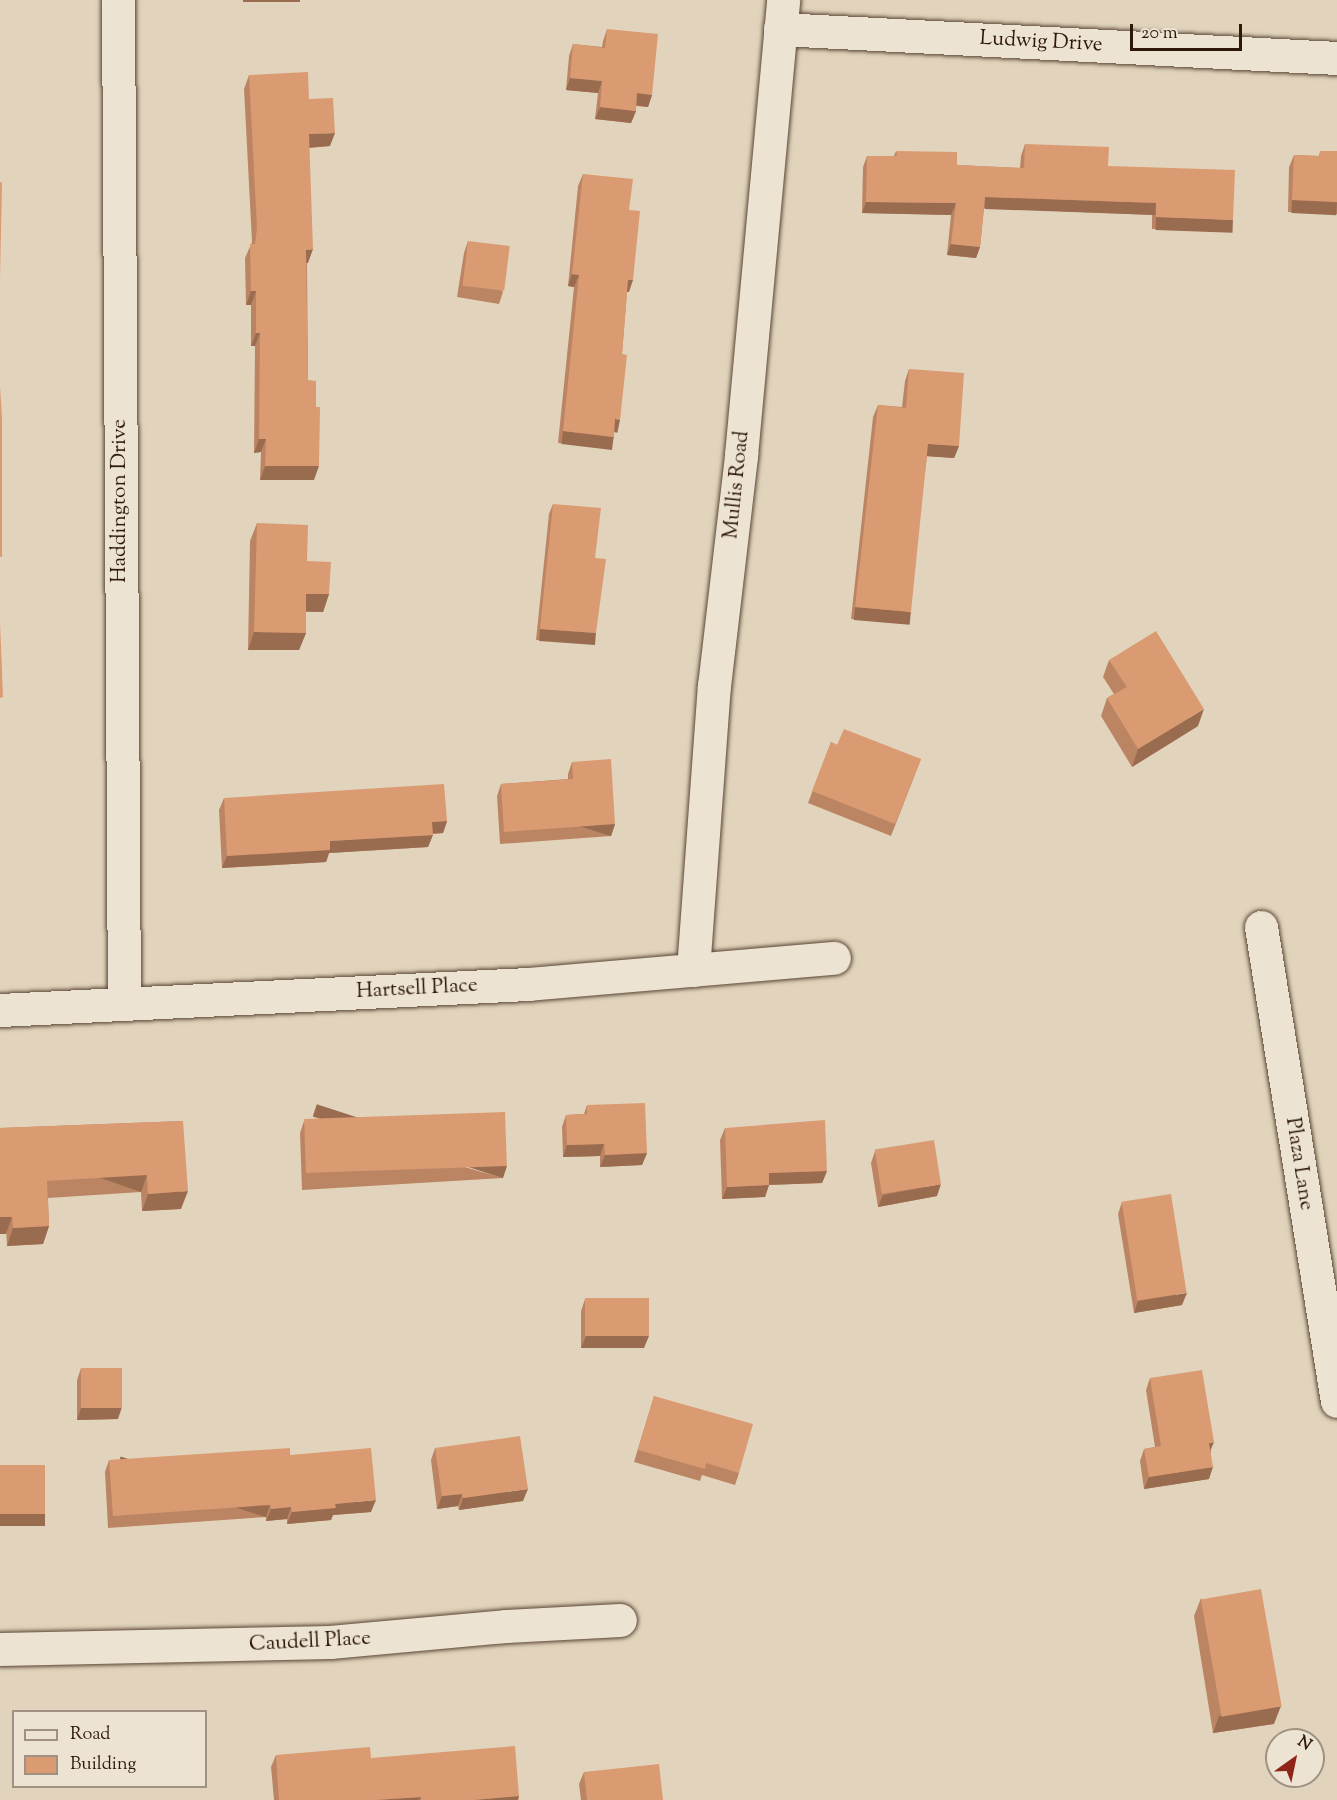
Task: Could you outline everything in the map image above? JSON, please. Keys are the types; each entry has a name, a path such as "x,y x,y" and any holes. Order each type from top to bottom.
{"street":[{"name":"Haddington Drive","path":"118,0 124,1002"},
{"name":"Ludwig Drive","path":"782,14 1337,58"},
{"name":"Mullis Road","path":"693,970 714,686 741,455 782,14"},
{"name":"Plaza Lane","path":"1261,927 1337,1401"},
{"name":"Hartsell Place","path":"0,1010 124,1002 528,984 834,958"},
{"name":"Caudell Place","path":"0,1649 330,1642 620,1620"}],"building":[{"path":"607,29 658,34 652,95 637,93 636,111 600,107 602,81 570,78 573,44 605,48"},
{"path":"308,72 309,99 333,98 335,133 309,134 313,249 306,250 308,380 316,381 316,407 320,407 319,466 265,466 266,439 259,439 260,333 256,333 256,291 251,291 250,244 255,244 257,228 249,75"},
{"path":"1025,144 1109,147 1108,166 1235,170 1233,220 1156,217 1156,203 985,197 980,247 951,244 956,203 866,202 867,156 897,156 896,151 957,152 957,165 1024,168"},
{"path":"1320,151 1337,151 1337,202 1292,200 1294,155 1320,156"},
{"path":"583,174 633,179 629,210 640,211 633,280 628,280 622,354 627,355 620,420 615,419 614,437 563,431 579,275 572,274"},
{"path":"0,182 2,183 0,279"},
{"path":"468,241 510,246 504,291 463,286"},
{"path":"909,369 964,373 959,446 928,444 911,612 855,607 878,405 906,408"},
{"path":"0,386 2,418 2,557 0,557"},
{"path":"553,504 601,508 595,558 606,559 596,633 540,629"},
{"path":"257,523 308,525 307,561 331,562 329,594 306,594 306,633 254,632"},
{"path":"0,622 3,697 0,698"},
{"path":"1156,631 1204,709 1138,749 1107,698 1127,687 1109,660"},
{"path":"844,729 921,759 895,824 812,791 831,742 837,745"},
{"path":"611,759 615,824 504,832 501,784 573,779 572,762"},
{"path":"444,784 447,821 432,822 433,835 330,841 330,850 227,856 224,798"},
{"path":"645,1103 647,1153 605,1155 604,1144 567,1145 566,1115 587,1114 587,1105"},
{"path":"505,1112 507,1166 306,1173 304,1119"},
{"path":"825,1120 827,1171 769,1173 769,1185 727,1187 725,1128"},
{"path":"183,1121 188,1191 148,1194 147,1175 47,1181 49,1226 13,1228 12,1217 0,1217 0,1128"},
{"path":"934,1140 941,1184 882,1194 875,1149"},
{"path":"1171,1194 1187,1293 1137,1301 1122,1202"},
{"path":"585,1298 649,1298 649,1336 585,1336"},
{"path":"81,1368 122,1368 122,1408 81,1408"},
{"path":"1202,1370 1214,1442 1209,1443 1213,1467 1149,1477 1144,1449 1161,1446 1150,1378"},
{"path":"654,1396 753,1424 739,1473 706,1463 705,1469 638,1450"},
{"path":"520,1436 528,1489 463,1498 462,1494 442,1496 435,1448"},
{"path":"290,1448 290,1455 371,1448 376,1500 335,1504 336,1508 292,1512 291,1507 271,1509 270,1505 113,1516 109,1460"},
{"path":"0,1465 45,1465 45,1514 0,1514"},
{"path":"1261,1589 1282,1706 1222,1717 1201,1600"},
{"path":"515,1746 519,1796 473,1800 421,1800 421,1797 375,1800 279,1800 276,1755 370,1747 371,1758"},
{"path":"659,1764 663,1800 587,1800 584,1772"}]}
